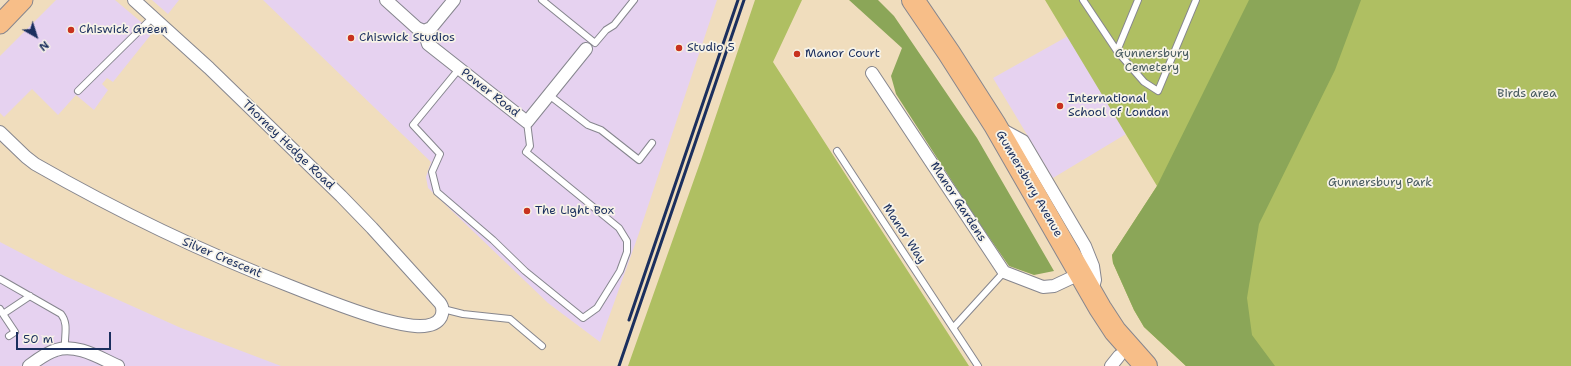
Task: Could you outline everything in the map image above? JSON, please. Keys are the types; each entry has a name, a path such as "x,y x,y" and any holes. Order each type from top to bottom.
{"highway":[{"name":"Gunnersbury Avenue","path":"898,0 1017,189 1120,363"},
{"name":"Gunnersbury Avenue","path":"919,5 995,125 1092,293 1116,331 1146,366"}],"main road":[{"path":"0,24 23,0"}],"street":[{"name":"Thorney Hedge Road","path":"134,0 209,68 341,196 435,297 443,309"},
{"name":"Power Road","path":"386,0 417,28 424,31 428,44 527,122 586,49"},
{"path":"424,31 431,28 454,0"},
{"name":"Manor Gardens","path":"872,73 1004,272"},
{"name":"Silver Crescent","path":"0,132 26,157 52,174 195,247 250,271 360,313 401,323 428,326 432,325 440,319 443,309"},
{"path":"1004,272 1043,287 1054,286 1071,278"},
{"path":"29,366 56,350 65,348 83,351 118,366"}],"lane":[{"path":"542,0 595,43 606,30 614,25 634,0"},
{"path":"1083,0 1117,52 1144,82 1158,91 1196,0"},
{"path":"1117,52 1136,1"},
{"path":"78,91 153,17"},
{"path":"459,68 413,124 440,154 432,172 437,192 493,240 525,271 583,318 597,308 620,271 628,252 627,241 619,228 526,152 530,146 527,122"},
{"path":"549,95 588,125 601,130 639,160 652,143"},
{"name":"Manor Way","path":"837,151 978,366"},
{"path":"954,328 1004,272"},
{"path":"0,279 61,314 66,324 64,335 65,348"},
{"path":"8,336 15,332 2,312 30,296"},
{"path":"443,309 463,314 510,319 542,346"}],"shaded area":[{"path":"56,0 115,0 153,32 113,82 107,78 102,84 108,90 94,110 76,95 58,115 32,89 4,117 0,113 0,56"},
{"path":"152,0 179,0 168,14"},
{"path":"263,0 717,0 638,236 600,342 548,303 428,188 426,177 431,162"},
{"name":"International School of London","path":"1068,36 1126,134 1053,178 993,78"},
{"path":"0,242 65,276 181,328 281,366 0,366"}],"green space":[{"path":"755,0 802,0 773,62 969,366 628,366 702,157"},
{"path":"849,0 878,0 894,16 977,138 1054,271 1034,275 1009,266 975,217 896,94 891,76 902,48"},
{"name":"Gunnersbury Park","path":"1045,0 1571,0 1571,366 1186,366 1144,327 1134,310 1113,263 1112,255 1157,186"},
{"path":"1249,0 1361,0 1335,70 1259,224 1247,298 1252,335 1275,366 1186,366 1144,327 1134,310 1113,263 1112,255 1157,186"}],"railway":[{"path":"629,320 738,0"},
{"path":"619,366 744,0"}],"place":[{"name":"Chiswick Green","path":"71,30"},
{"name":"Chiswick Studios","path":"351,38"},
{"name":"Studio 5","path":"679,48"},
{"name":"Manor Court","path":"797,54"},
{"name":"International School of London","path":"1060,106"},
{"name":"The Light Box","path":"527,211"}],"park label":[{"name":"Gunnersbury Cemetery","path":"1152,61"},
{"name":"Birds area","path":"1527,94"}]}
